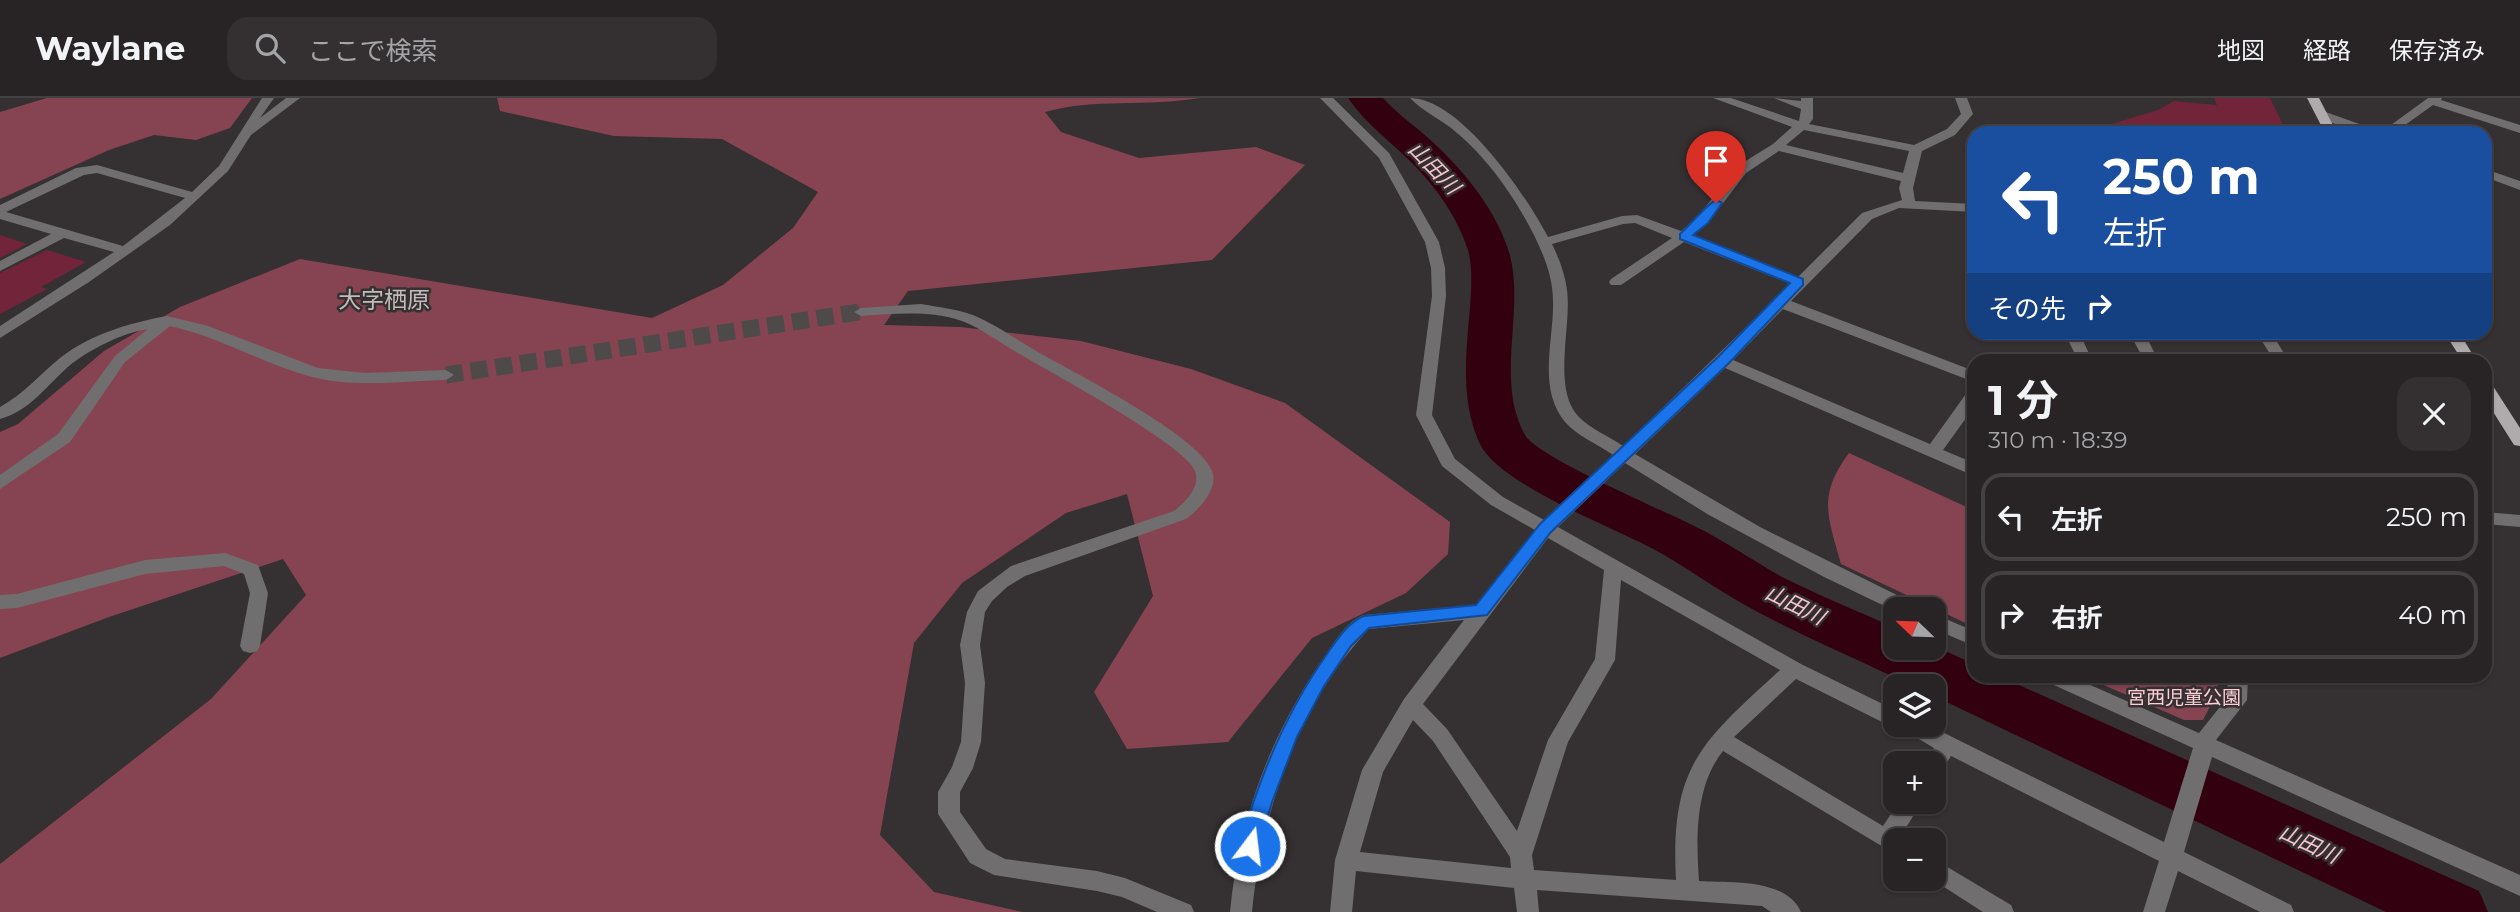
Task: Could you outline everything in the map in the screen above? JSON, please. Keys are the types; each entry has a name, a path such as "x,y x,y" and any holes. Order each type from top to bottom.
{"main road":[{"path":"2313,98 2328,126"},
{"path":"2492,397 2520,441"}],"street":[{"path":"0,333 124,251 193,196 222,170 237,152 257,110 268,98"},
{"path":"247,133 294,98"},
{"path":"1326,98 1384,156 1432,242 1438,268 1439,296 1424,415 1448,462 1497,501 1794,669 1883,713"},
{"path":"1416,98 1438,112 1474,142 1536,227 1554,262 1560,288 1556,386 1569,416 1618,459 1783,548 1883,597"},
{"path":"1719,98 1801,126 1916,149 1951,132 1967,114 1961,98"},
{"path":"1616,282 1703,220 1741,170 1801,126 1807,119 1807,102 1780,98"},
{"path":"2396,126 2434,100 2520,129"},
{"path":"2323,115 2353,126"},
{"path":"1777,146 1907,178"},
{"path":"1909,203 1907,178 1916,149"},
{"path":"0,213 81,172 97,169 193,196"},
{"path":"2492,176 2520,186"},
{"path":"1341,912 1346,860 1373,770 1411,705 1546,528 1723,360 1798,282 1867,216 1889,206 1909,203 1967,207"},
{"path":"0,213 124,251"},
{"path":"1544,243 1629,219 1645,221 1798,282"},
{"path":"0,267 63,233"},
{"path":"1779,302 1967,374"},
{"path":"861,312 921,308 968,318 1149,423 1196,459 1204,472 1205,483 1199,494 1192,506 1180,515 1018,571 1000,582 985,596 976,612 971,630 970,646 975,683 971,742 962,768 949,792 949,814 978,856 1002,868 1125,888 1183,912"},
{"path":"0,483 64,438 120,359 167,321"},
{"path":"0,414 24,401 66,361 110,336 132,327 167,321 203,329 314,373 365,378 446,375"},
{"path":"1723,360 1967,467"},
{"path":"1933,452 1967,405"},
{"path":"2492,519 2520,521"},
{"path":"0,601 17,601 145,567 225,559 252,570 259,593 250,646"},
{"path":"1528,912 1521,855 1558,740 1605,660 1613,567"},
{"path":"1241,912 1246,861 1262,802 1288,737 1318,681 1345,642 1364,622 1481,611"},
{"path":"1946,626 1967,636"},
{"path":"1688,890 1687,837 1691,805 1697,779 1707,755 1794,669"},
{"path":"2067,683 2203,748 2520,886"},
{"path":"2154,912 2203,748 2237,700 2238,683"},
{"path":"1411,705 1440,735 1521,855"},
{"path":"1931,737 2173,848 2283,912"},
{"path":"1721,739 1883,837"},
{"path":"1943,751 1947,745"},
{"path":"1346,860 1524,879 1766,896 1790,912"},
{"path":"1946,876 2003,912"}],"green space":[{"path":"47,98 252,98 230,128 196,140 154,135 109,150 0,199 0,112"},
{"path":"497,98 1199,98 1082,105 1045,112 1061,132 1139,158 1256,147 1305,165 1212,260 908,291 884,325 960,327 1081,341 1191,369 1285,403 1450,522 1448,554 1406,593 1312,638 1228,742 1127,749 1094,692 1153,596 1127,494 1066,513 962,583 914,643 880,835 934,892 1023,912 0,912 0,864 211,699 306,595 283,559 109,617 0,658 0,432 18,424 104,351 180,307 300,259 652,318 723,285 793,228 818,192 722,139 614,136 500,111"},
{"path":"1849,453 1967,507 1967,624 1946,614 1946,597 1911,597 1841,564 1829,520 1832,482"},
{"name":"宮西児童公園","path":"2099,683 2218,683 2217,693 2203,720 2184,720"}],"building":[{"path":"2214,98 2270,98 2284,126 2105,126 2158,110 2174,101 2217,105"},
{"path":"0,235 27,244 0,258"},
{"path":"47,250 86,262 41,287 47,289 0,314 0,273"}],"waterway":[{"name":"山田川","path":"1365,98 1372,108 1425,155 1465,200 1488,250 1493,275 1489,348 1490,404 1504,444 1521,459 1561,482 1677,539 1766,592 2288,837 2455,912"}],"tunnel":[{"path":"446,375 859,312"},
{"path":"847,314 861,312"}],"district":[{"name":"大字栖原","path":"384,300"}],"route":[{"path":"1250,846 1262,802 1288,737 1318,681 1345,642 1364,622 1481,611 1546,528 1723,360 1798,282 1684,236 1703,220 1716,203"}]}
